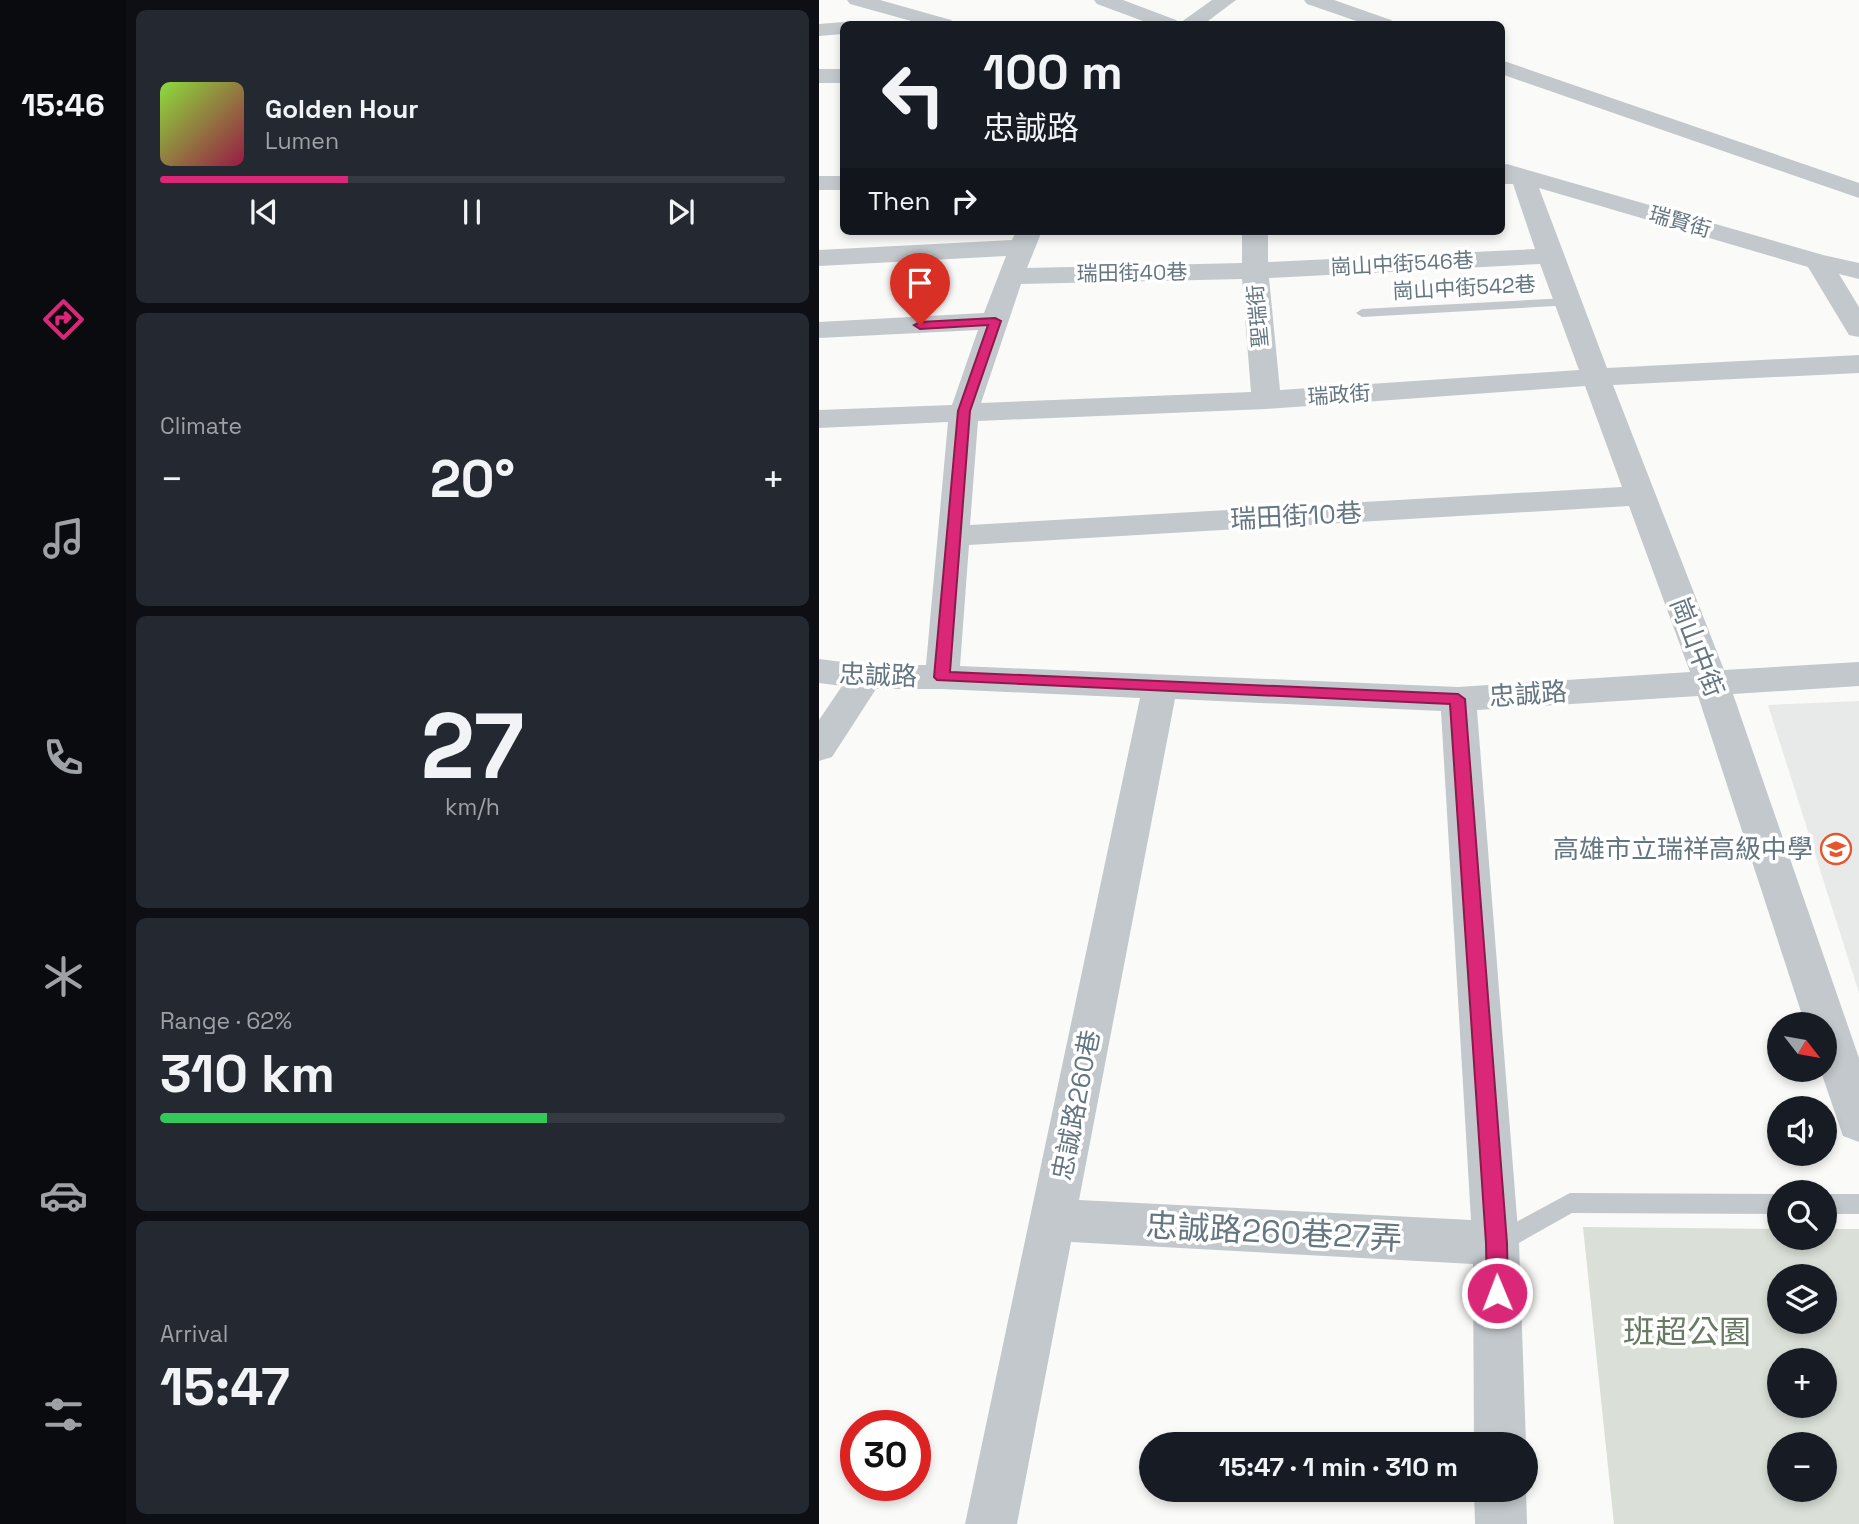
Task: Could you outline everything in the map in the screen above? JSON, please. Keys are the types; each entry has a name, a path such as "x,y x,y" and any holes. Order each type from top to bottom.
{"street":[{"path":"857,0 931,21"},
{"path":"1104,0 1161,21"},
{"path":"1195,21 1226,0"},
{"path":"1314,0 1375,21"},
{"path":"819,30 840,28"},
{"path":"1505,67 1859,191"},
{"path":"819,76 840,76"},
{"name":"崗山中街","path":"1509,174 1550,256 1711,682 1859,1122"},
{"name":"瑞賢街","path":"1509,174 1859,271"},
{"path":"819,183 840,183"},
{"name":"聖瑞街","path":"1255,235 1255,271 1266,400"},
{"path":"819,258 1025,239 964,411 942,677"},
{"name":"崗山中街546巷","path":"1255,271 1550,256"},
{"path":"1818,261 1859,329"},
{"name":"瑞田街40巷","path":"1010,276 1255,271"},
{"path":"819,330 995,321"},
{"name":"瑞政街","path":"819,419 1266,400 1596,376 1859,364"},
{"name":"瑞田街10巷","path":"952,536 1639,496"},
{"name":"忠誠路","path":"819,671 866,677 942,677 1458,699 1859,674"},
{"path":"819,748 866,677"},
{"name":"忠誠路260巷","path":"991,1524 1160,686"},
{"path":"1458,699 1496,1243 1500,1432"},
{"name":"忠誠路260巷27弄","path":"1052,1220 1496,1243"},
{"path":"1500,1502 1501,1524"}],"lane":[{"name":"崗山中街542巷","path":"1362,313 1567,302"},
{"path":"1496,1243 1570,1203 1767,1204"},
{"path":"1837,1204 1859,1204"}],"shaded area":[{"name":"高雄市立瑞祥高級中學","path":"1859,701 1859,993 1768,705"}],"green space":[{"name":"班超公園","path":"1583,1227 1767,1229 1767,1250 1837,1250 1837,1229 1859,1229 1859,1524 1614,1524"}],"place":[{"name":"高雄市立瑞祥高級中學","path":"1836,849"}],"route":[{"path":"920,325 995,321 964,411 942,677 1458,699 1496,1243 1497,1293"}]}
